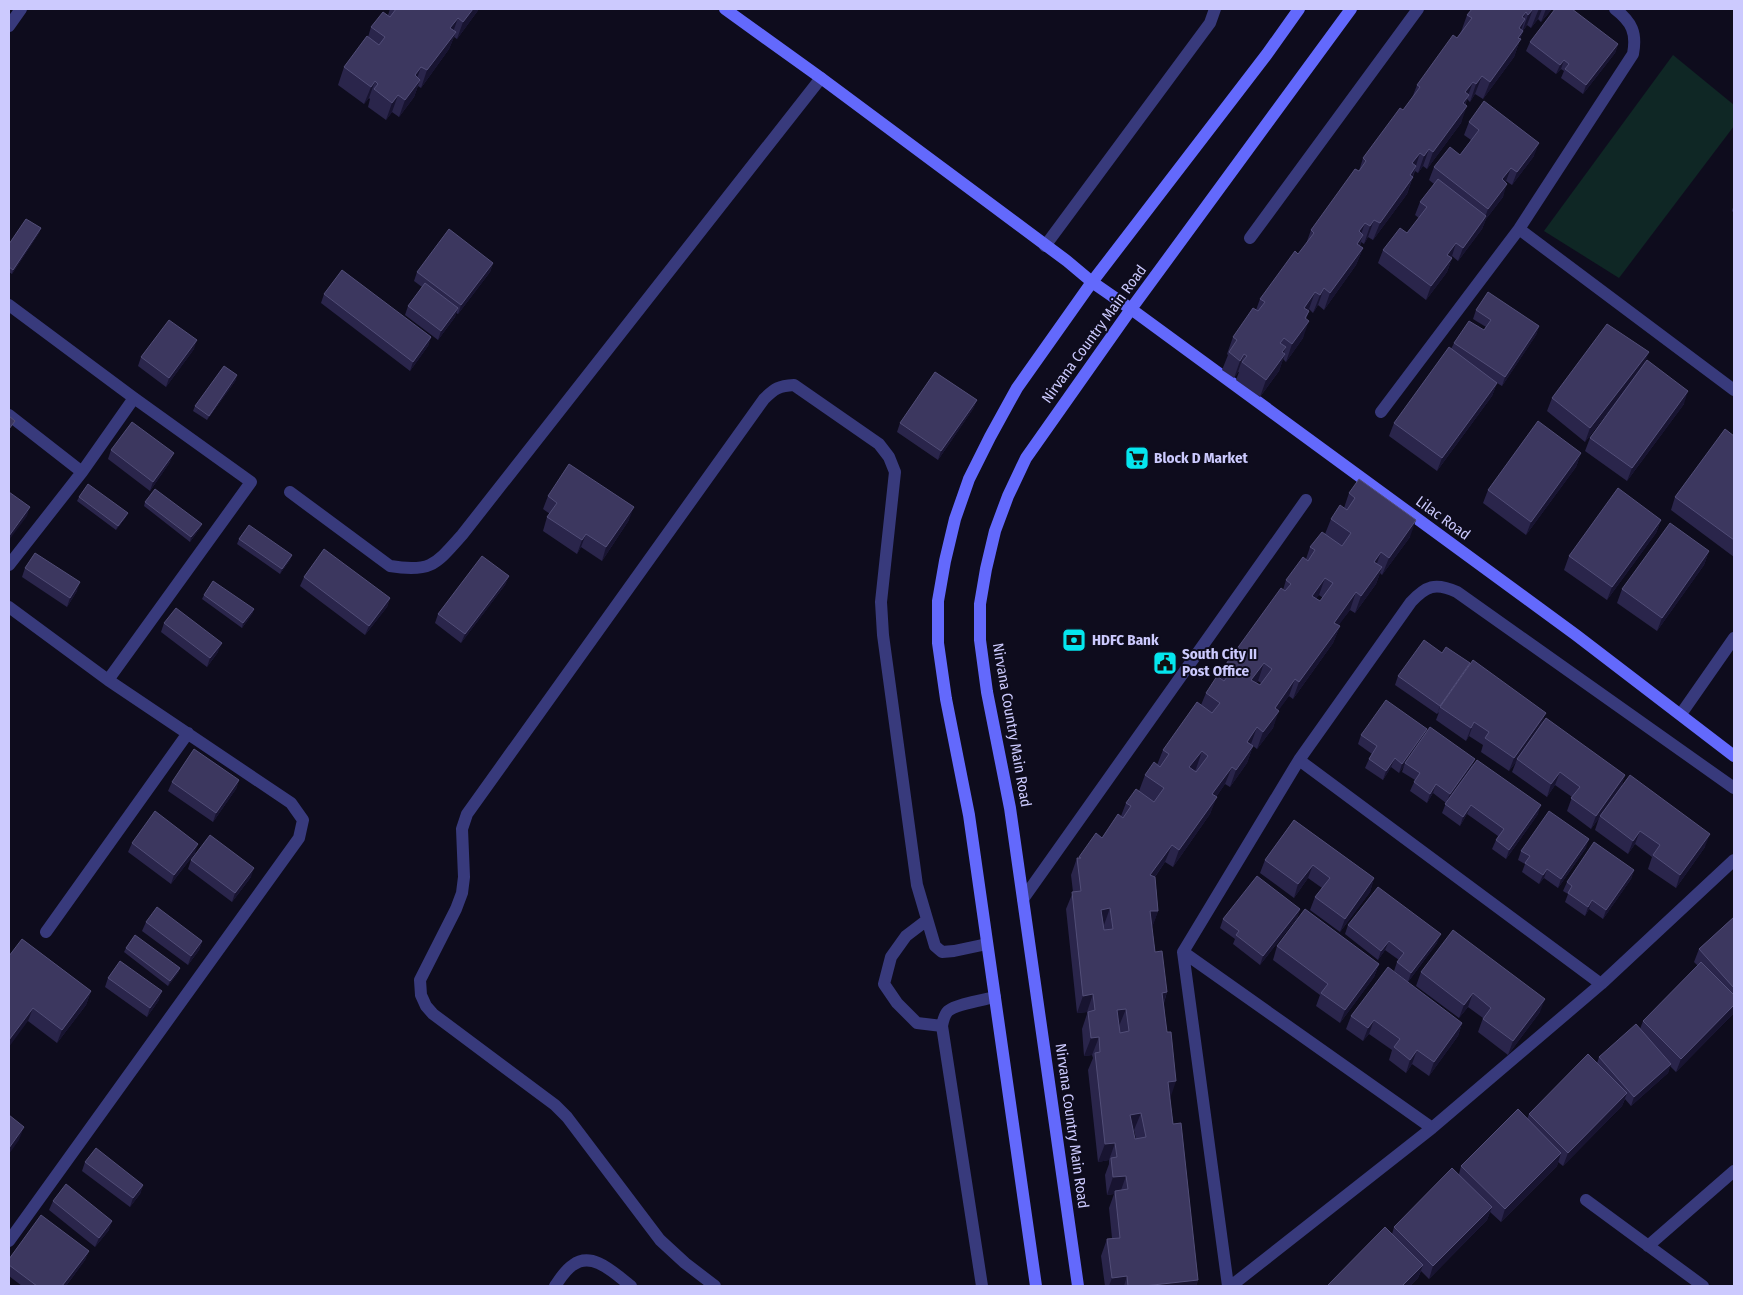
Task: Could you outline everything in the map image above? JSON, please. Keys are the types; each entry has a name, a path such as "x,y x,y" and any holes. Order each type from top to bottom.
{"street":[{"path":"9,26 21,9"},
{"name":"Lilac Road","path":"725,9 821,78 1092,282 1132,309 1576,635 1734,756"},
{"path":"1045,246 1210,24 1215,9"},
{"name":"Nirvana Country Main Road","path":"1036,1286 969,815 938,643 938,601 945,561 955,519 969,480 1016,388 1092,282 1267,54 1299,9"},
{"name":"Nirvana Country Main Road","path":"1078,1286 1010,808 987,692 980,640 980,604 986,569 998,522 1026,458 1351,9"},
{"path":"1250,238 1418,9"},
{"path":"1381,412 1519,229 1633,54 1636,41 1634,30 1623,15 1615,9"},
{"path":"290,492 390,566 408,569 425,568 438,562 462,535 821,78"},
{"path":"1519,229 1734,390"},
{"path":"9,305 250,482 108,680"},
{"path":"715,1286 684,1263 660,1240 567,1117 555,1105 432,1014 421,995 420,980 456,909 462,893 464,877 462,829 467,814 764,399 773,390 794,385 879,444 889,457 894,472 882,602 883,635 917,885 935,946 942,952 987,944"},
{"path":"9,565 82,472 134,398"},
{"path":"9,415 82,472"},
{"path":"1023,899 1306,500"},
{"path":"1229,1286 1183,952 1299,760 1411,602 1422,591 1431,586 1439,586 1447,587 1457,592 1734,788"},
{"path":"9,607 108,680 291,803 303,820 299,838 9,1241"},
{"path":"1681,714 1734,638"},
{"path":"46,932 188,733"},
{"path":"1299,760 1601,984"},
{"path":"1229,1286 1432,1128 1601,984 1734,860"},
{"path":"927,920 906,936 891,957 884,984 897,1003 917,1023 942,1026"},
{"path":"1183,952 1432,1128"},
{"path":"982,1286 942,1026 944,1017 949,1010 995,997"},
{"path":"1648,1246 1734,1171"},
{"path":"1586,1200 1702,1286"},
{"path":"555,1286 573,1265 581,1261 601,1263 631,1286"}],"green space":[{"path":"1673,55 1734,105 1734,126 1619,278 1544,231"}],"building":[{"path":"396,9 473,9 463,22 458,18 450,28 456,32 427,70 421,67 415,75 420,80 405,100 398,95 392,103 374,89 378,84 375,81 371,87 344,67 367,36 379,45 385,37 371,27 383,12 390,17"},
{"path":"1472,9 1533,9 1528,15 1526,12 1522,17 1525,19 1519,28 1523,31 1518,38 1521,39 1490,82 1482,76 1476,84 1473,82 1465,92 1469,95 1463,103 1467,106 1433,152 1429,149 1424,156 1420,153 1412,163 1416,166 1410,175 1413,177 1380,223 1374,220 1370,226 1365,223 1359,231 1363,235 1357,244 1363,248 1330,293 1324,288 1320,295 1315,292 1304,308 1309,311 1305,318 1309,321 1292,344 1284,338 1280,343 1286,347 1282,352 1285,354 1266,380 1242,362 1247,356 1244,354 1240,361 1229,352 1237,340 1233,337 1253,308 1258,311 1265,302 1260,299 1295,251 1298,254 1314,233 1311,230 1355,169 1359,171 1366,161 1363,158 1400,108 1403,110 1420,87 1417,85 1453,35 1457,38 1472,18 1467,15"},
{"path":"1555,9 1572,9 1618,44 1586,85 1565,69 1569,64 1564,60 1560,65 1530,42"},
{"path":"1484,101 1539,143 1517,172 1511,168 1502,179 1507,184 1488,209 1434,167 1450,147 1460,155 1479,130 1469,122"},
{"path":"1438,179 1486,216 1463,248 1456,243 1447,255 1452,258 1431,286 1383,250 1400,228 1407,233 1427,207 1420,202"},
{"path":"26,219 41,228 13,270 9,267 9,244"},
{"path":"449,229 493,263 461,305 417,272"},
{"path":"342,270 431,337 413,362 324,294"},
{"path":"425,283 458,308 441,331 408,306"},
{"path":"1488,292 1539,326 1505,377 1454,343 1469,321 1484,330 1491,320 1476,310"},
{"path":"169,320 197,340 169,378 141,357"},
{"path":"1607,324 1649,352 1590,428 1552,398"},
{"path":"1449,347 1497,383 1442,458 1394,423"},
{"path":"1647,360 1688,391 1632,468 1590,438"},
{"path":"224,366 237,375 209,416 195,406"},
{"path":"935,372 977,400 941,451 900,423"},
{"path":"9,416 15,421 9,429"},
{"path":"1538,421 1581,453 1531,522 1488,490"},
{"path":"132,422 174,453 153,482 111,450"},
{"path":"1725,429 1734,436 1734,540 1675,497"},
{"path":"569,464 634,507 606,547 586,534 582,540 547,517 557,503 548,496"},
{"path":"1359,479 1416,520 1389,558 1381,552 1374,562 1382,567 1361,596 1356,592 1334,623 1340,626 1299,682 1295,679 1275,708 1279,711 1263,732 1257,727 1247,742 1253,746 1236,770 1232,767 1212,794 1217,797 1179,850 1172,845 1150,875 1155,877 1158,911 1150,911 1155,952 1162,951 1167,992 1162,993 1167,1032 1171,1032 1176,1081 1168,1082 1173,1124 1181,1123 1198,1280 1128,1286 1127,1276 1112,1278 1107,1239 1120,1238 1115,1191 1128,1189 1126,1176 1113,1177 1111,1158 1117,1157 1115,1143 1105,1144 1095,1053 1100,1052 1099,1037 1091,1038 1088,1012 1095,1010 1093,994 1083,996 1072,892 1081,891 1077,858 1081,858 1079,857 1096,833 1102,838 1118,814 1123,818 1131,806 1126,803 1136,789 1154,802 1164,788 1145,775 1154,762 1160,767 1169,754 1163,750 1197,702 1212,713 1220,703 1206,693 1217,676 1224,681 1233,669 1226,664 1281,588 1285,591 1291,584 1286,580 1303,557 1308,561 1315,550 1310,547 1322,532 1342,546 1351,533 1331,519 1340,505 1347,510 1355,498 1349,493","holes":["1325,578 1333,583 1320,601 1312,596","1264,663 1272,669 1260,685 1251,680","1202,751 1208,756 1196,772 1189,767","1110,908 1113,929 1104,930 1101,910","1126,1009 1129,1031 1120,1033 1117,1010","1141,1113 1146,1137 1135,1139 1130,1115"]},
{"path":"88,484 128,513 118,526 79,497"},
{"path":"1618,488 1661,520 1612,587 1569,556"},
{"path":"155,489 202,524 191,537 145,502"},
{"path":"9,492 30,507 9,536"},
{"path":"1670,523 1709,551 1662,618 1622,589"},
{"path":"249,525 292,555 282,569 239,539"},
{"path":"324,549 390,598 369,626 304,577"},
{"path":"35,553 80,582 70,598 25,568"},
{"path":"482,556 509,576 465,634 438,614"},
{"path":"213,581 254,609 243,623 204,595"},
{"path":"176,608 222,643 210,658 164,623"},
{"path":"1424,640 1442,653 1446,647 1470,663 1440,706 1398,676"},
{"path":"1473,660 1546,713 1514,758 1485,738 1489,732 1474,722 1471,728 1440,707"},
{"path":"1386,700 1427,729 1402,764 1395,758 1386,771 1369,759 1377,746 1361,735"},
{"path":"1546,718 1625,775 1596,816 1571,798 1580,787 1560,772 1551,784 1517,759"},
{"path":"1430,727 1475,759 1450,794 1436,784 1430,794 1414,782 1420,773 1405,763"},
{"path":"194,749 239,780 216,813 172,782"},
{"path":"1477,760 1541,805 1509,850 1496,840 1504,829 1471,805 1463,817 1445,804"},
{"path":"1630,775 1710,834 1680,875 1653,855 1660,845 1640,831 1633,841 1600,816"},
{"path":"155,811 198,844 174,875 132,843"},
{"path":"1549,811 1589,839 1561,879 1547,869 1543,875 1525,863 1530,856 1521,851"},
{"path":"1294,820 1374,878 1345,919 1315,897 1330,878 1313,865 1298,884 1265,860"},
{"path":"210,835 254,868 235,893 191,860"},
{"path":"1594,842 1634,870 1606,910 1592,900 1588,907 1568,893 1572,886 1567,882"},
{"path":"1257,876 1300,909 1263,956 1236,935 1239,931 1223,919"},
{"path":"1378,887 1441,934 1411,973 1397,962 1404,953 1389,941 1381,951 1348,925"},
{"path":"157,907 202,941 191,956 146,922"},
{"path":"1305,909 1379,964 1345,1010 1321,993 1328,984 1277,946"},
{"path":"1734,917 1734,988 1699,949"},
{"path":"1453,930 1545,999 1513,1041 1483,1019 1491,1008 1473,993 1464,1005 1421,972"},
{"path":"135,935 180,968 170,981 126,948"},
{"path":"22,939 91,991 62,1030 33,1008 9,1040 9,956"},
{"path":"120,961 162,991 150,1008 108,978"},
{"path":"1701,962 1734,995 1734,1005 1681,1059 1643,1021"},
{"path":"1388,967 1462,1023 1434,1062 1417,1050 1410,1060 1394,1047 1400,1039 1374,1020 1368,1028 1351,1016"},
{"path":"1636,1024 1671,1064 1634,1097 1599,1057"},
{"path":"1588,1054 1627,1093 1568,1153 1529,1114"},
{"path":"1518,1109 1561,1153 1505,1209 1461,1166"},
{"path":"9,1115 24,1127 9,1148"},
{"path":"96,1148 143,1185 133,1198 85,1162"},
{"path":"1452,1168 1492,1207 1433,1266 1394,1227"},
{"path":"66,1184 112,1221 99,1238 53,1201"},
{"path":"41,1215 89,1251 62,1286 37,1286 9,1265 9,1259"},
{"path":"1385,1227 1423,1265 1402,1286 1329,1286 1328,1285"}],"place":[{"name":"Block D Market","path":"1137,458"},
{"name":"HDFC Bank","path":"1074,640"},
{"name":"South City II Post Office","path":"1165,663"}]}
